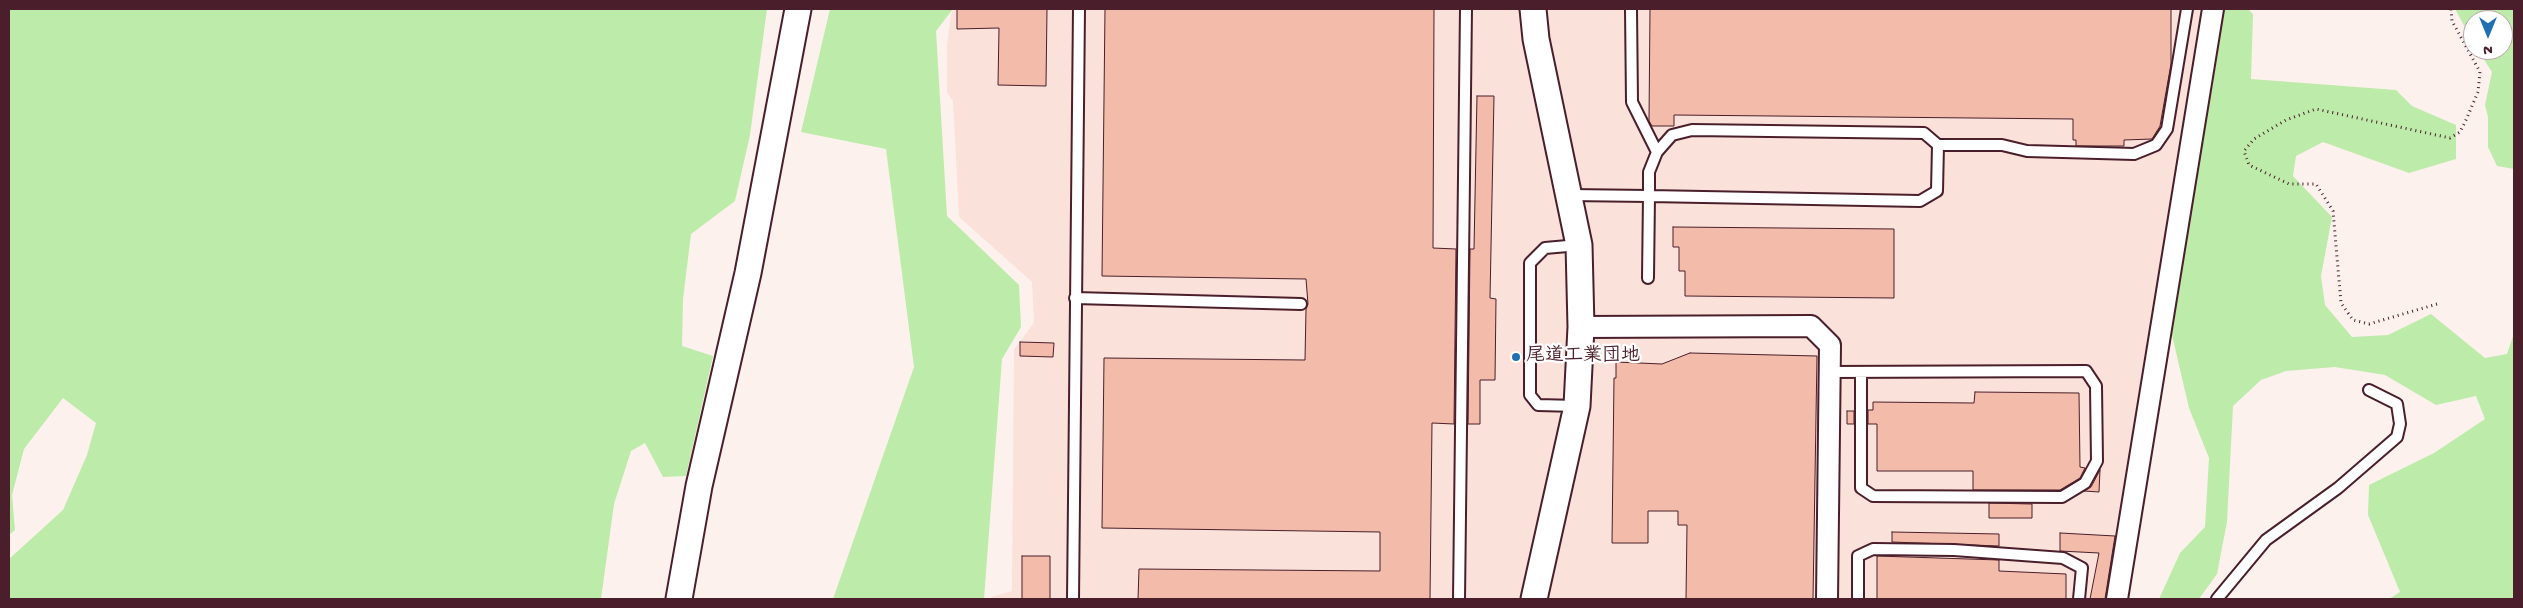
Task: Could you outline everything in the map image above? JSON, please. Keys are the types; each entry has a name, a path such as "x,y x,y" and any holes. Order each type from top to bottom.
{"street":[{"path":"679,599 698,486 748,273 798,9"},
{"path":"1533,9 1536,39 1579,245 1581,327 1577,406 1534,599"},
{"path":"2117,599 2213,9"},
{"path":"1581,327 1811,326 1830,345 1828,599"}],"lane":[{"path":"1073,599 1079,9"},
{"path":"1459,599 1466,9"},
{"path":"1631,9 1632,102 1657,152"},
{"path":"1648,278 1649,172 1657,152 1672,135 1692,130 1924,133 1938,145 2002,145 2027,151 2134,154 2156,145 2167,129 2187,9"},
{"path":"1568,195 1920,201 1937,191 1938,145"},
{"path":"1577,406 1538,405 1530,395 1530,264 1545,248 1579,245"},
{"path":"1075,298 1301,304"},
{"path":"1829,372 2086,371 2096,386 2097,461 2086,484 2062,497 1874,496 1861,488 1861,372"},
{"path":"2217,599 2266,540 2338,488 2397,437 2400,424 2398,404 2370,390"},
{"path":"1858,599 1858,556 1873,549 1954,550 2063,558 2082,568 2080,599"}],"path":[{"path":"2437,304 2370,324 2353,320 2340,303 2333,211 2316,184 2289,184 2250,165 2244,151 2254,139 2286,120 2316,109 2450,138 2460,132 2478,92 2480,72 2452,20 2451,9"}],"shaded area":[{"name":"尾道工業団地","path":"954,9 2218,9 2121,599 991,599 991,597 1012,591 1014,349 1034,323 1032,282 959,217 953,101 947,92 947,45 951,14"}],"green space":[{"path":"9,9 767,9 750,135 735,201 691,234 683,299 682,346 713,356 686,476 663,477 645,443 631,451 614,504 601,599 9,599 9,559 63,510 87,455 96,423 63,398 24,449 12,495 15,530 9,535"},
{"path":"830,9 953,9 936,31 947,216 1019,285 1021,327 1002,359 984,599 833,599 914,367 886,149 801,132"},
{"path":"2222,9 2248,9 2253,14 2251,79 2396,90 2412,106 2456,125 2456,159 2409,173 2323,142 2296,156 2293,176 2332,217 2321,276 2325,305 2352,337 2388,335 2431,314 2485,358 2507,354 2514,333 2514,599 2389,599 2400,592 2368,515 2369,485 2434,453 2485,419 2476,396 2436,405 2385,375 2335,367 2286,371 2261,380 2233,406 2227,522 2217,574 2199,599 2159,599 2180,553 2205,527 2209,458 2189,408 2172,335"},
{"path":"2455,9 2514,9 2514,169 2497,166 2488,147 2488,117 2485,105 2492,72 2484,60 2513,60 2513,10 2463,10 2463,24"}],"building":[{"path":"957,9 1047,9 1046,86 998,85 999,28 957,29"},
{"path":"1105,9 1434,9 1433,248 1456,249 1454,424 1432,423 1430,599 1138,599 1139,569 1380,571 1380,532 1102,528 1104,358 1305,360 1306,309 1308,304 1306,279 1102,276"},
{"path":"1650,9 2171,9 2171,64 2160,126 2152,139 2124,140 2124,146 2076,146 2076,140 2073,140 2073,119 1674,115 1674,126 1652,126 1649,121"},
{"path":"1477,96 1494,96 1490,298 1496,299 1495,380 1480,380 1480,424 1468,424 1470,249 1474,249"},
{"path":"1673,227 1894,229 1894,298 1685,296 1685,271 1679,271 1679,247 1673,247"},
{"path":"1020,342 1054,343 1053,357 1020,356"},
{"path":"1690,353 1817,356 1813,599 1686,599 1687,525 1678,525 1678,511 1648,511 1648,543 1612,543 1614,378 1616,378 1616,362 1662,364"},
{"path":"1975,392 2079,393 2080,467 2085,468 2080,478 2060,490 1973,490 1973,471 1877,471 1877,424 1868,424 1868,410 1873,410 1873,402 1974,403"},
{"path":"1847,411 1854,411 1854,424 1847,424"},
{"path":"2100,470 2099,492 2084,491 2091,487"},
{"path":"1989,503 2032,504 2032,518 1989,518"},
{"path":"1892,532 1999,534 1999,546 1892,542"},
{"path":"2060,533 2115,536 2105,599 2090,599 2099,553 2060,551"},
{"path":"1022,556 1050,556 1050,599 1022,599"},
{"path":"1877,556 1999,560 1999,571 2066,574 2066,599 1877,599"}],"place":[{"name":"尾道工業団地","path":"1516,357"}]}
